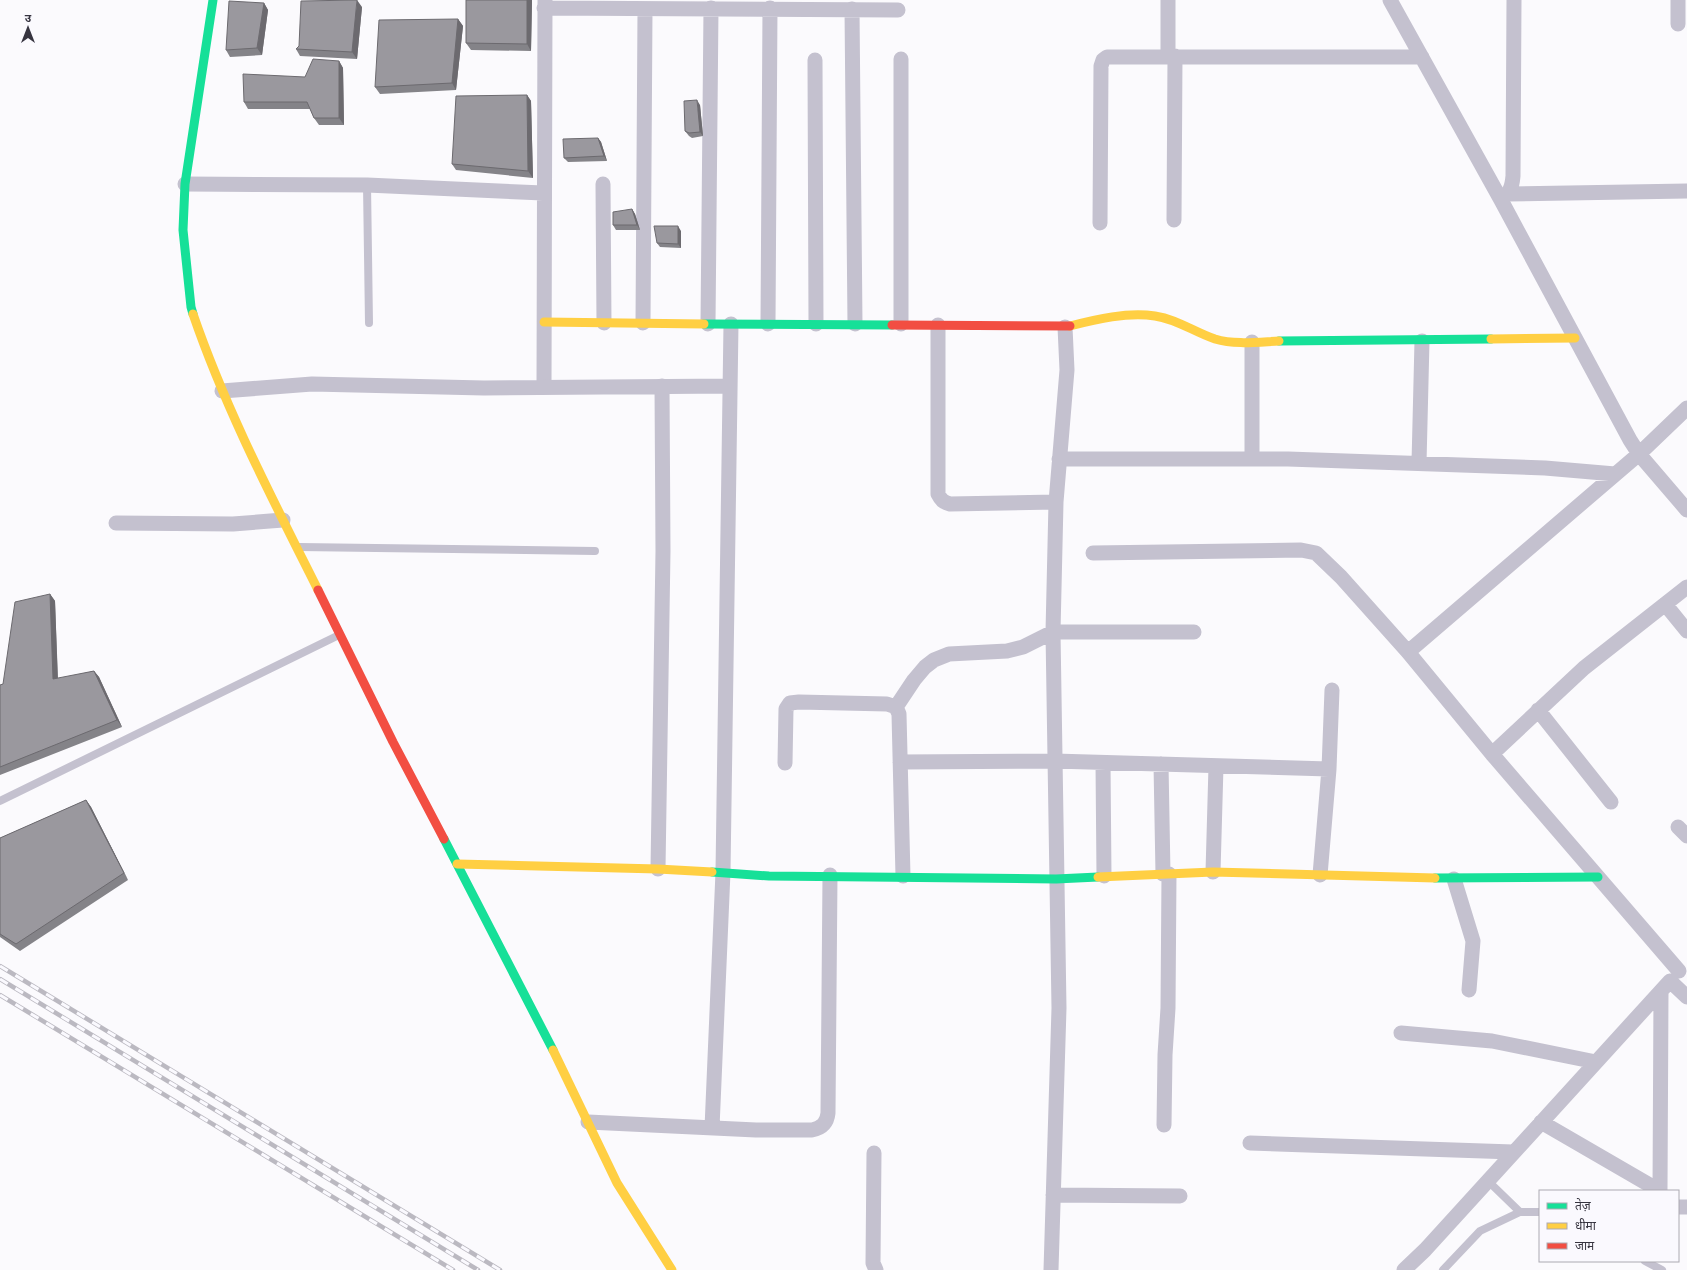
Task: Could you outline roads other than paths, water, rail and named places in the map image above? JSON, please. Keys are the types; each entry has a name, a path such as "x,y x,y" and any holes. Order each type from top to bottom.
{"street":[{"path":"213,0 185,184 183,230 191,307 222,391 246,445 393,742 541,1024 617,1183 672,1270"},
{"path":"1168,0 1172,56 1174,220"},
{"path":"1390,0 1505,197 1575,338 1639,454 1687,510"},
{"path":"1505,197 1512,186 1513,176 1514,0"},
{"path":"1678,0 1678,24"},
{"path":"544,387 544,4 645,10 770,8 898,10"},
{"path":"708,324 711,8"},
{"path":"768,324 770,8"},
{"path":"852,9 856,324"},
{"path":"644,323 645,10"},
{"path":"1100,223 1101,66 1103,60 1113,56 1422,57"},
{"path":"901,59 901,324"},
{"path":"815,60 816,324"},
{"path":"185,184 367,185 543,193"},
{"path":"602,184 604,322"},
{"path":"1505,197 1687,191"},
{"path":"544,322 1065,326 1123,317 1154,316 1177,322 1220,342 1575,338"},
{"path":"712,1128 723,872 731,324"},
{"path":"938,324 938,494 940,498 944,502 950,504 1056,502"},
{"path":"1051,1270 1059,1008 1053,632 1056,502 1067,370 1065,326"},
{"path":"1419,463 1422,340"},
{"path":"1252,342 1252,458"},
{"path":"222,391 296,384 544,387 730,386"},
{"path":"658,868 663,551 662,386"},
{"path":"1408,652 1639,454 1687,408"},
{"path":"1059,458 1252,458 1569,469 1615,474"},
{"path":"116,523 233,524 283,520"},
{"path":"1093,553 1310,551 1326,561 1408,652 1492,754 1598,876 1674,976 1687,997"},
{"path":"1492,754 1584,668 1687,587"},
{"path":"1665,604 1687,631"},
{"path":"896,707 914,680 925,667 934,660 949,654 1007,650 1023,647 1053,632 1194,632"},
{"path":"1320,874 1329,769 1332,690"},
{"path":"785,763 786,709 790,703 886,704 896,707"},
{"path":"896,707 899,714 903,876"},
{"path":"1538,710 1611,802"},
{"path":"900,762 1054,761 1329,769"},
{"path":"1103,762 1104,876"},
{"path":"1161,764 1166,874 1168,1008 1165,1054 1164,1124"},
{"path":"1213,872 1216,766"},
{"path":"457,864 658,868 769,876 830,875 1056,879 1213,872 1454,878 1598,876"},
{"path":"588,1122 712,1128 812,1130 819,1128 828,1119 830,875"},
{"path":"1454,878 1473,940 1469,990"},
{"path":"1404,1270 1425,1250 1674,976"},
{"path":"1660,1190 1674,976"},
{"path":"1401,1033 1492,1041 1596,1062"},
{"path":"1541,1122 1658,1190"},
{"path":"1250,1143 1514,1152"},
{"path":"874,1153 873,1262 876,1270"},
{"path":"1053,1194 1180,1196"}],"lane":[{"path":"367,185 369,322"},
{"path":"296,547 595,550"},
{"path":"0,801 340,635"},
{"path":"1488,1181 1520,1212"},
{"path":"1443,1270 1480,1231 1520,1212 1539,1212"},
{"path":"1647,1262 1662,1270"}],"railway":[{"path":"0,966 500,1270"},
{"path":"0,979 478,1270"},
{"path":"0,995 453,1270"}]}
